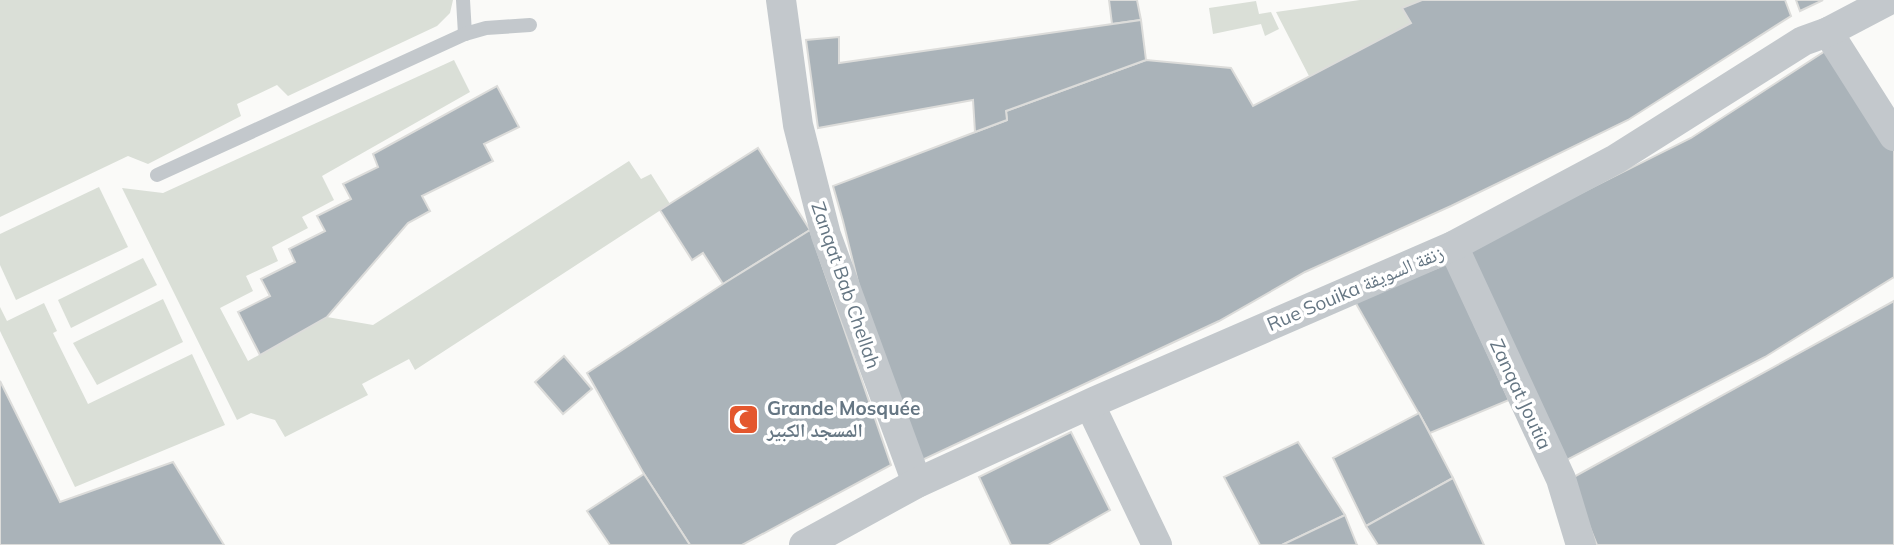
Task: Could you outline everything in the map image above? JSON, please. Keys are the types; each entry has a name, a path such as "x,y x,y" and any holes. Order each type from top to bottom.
{"street":[{"name":"Zanqat Bab Chellah","path":"781,0 798,125 826,235 917,483"},
{"name":"Rue Souika زنقة السويقة","path":"804,545 917,483 1097,401 1453,246 1616,159 1803,41 1828,32 1889,0"},
{"path":"1828,32 1894,136"},
{"name":"Zanqat Joutia","path":"1453,246 1561,479 1581,545"},
{"path":"1090,405 1157,545"}],"lane":[{"path":"463,0 465,34"},
{"path":"157,175 465,34 486,28 530,25"}],"shaded area":[{"path":"0,0 453,0 450,13 437,26 288,96 277,85 237,104 241,116 148,164 128,156 0,217"},
{"path":"1360,0 1422,0 1402,8 1411,23 1309,76 1276,12"},
{"path":"1256,1 1259,14 1271,12 1279,29 1265,36 1261,24 1213,34 1209,8"},
{"path":"454,60 470,92 322,176 334,200 302,217 308,228 272,247 278,261 246,276 253,291 220,308 248,361 327,317 373,325 629,161 641,179 651,174 670,204 415,370 409,359 362,384 368,395 285,437 275,420 251,413 237,420 122,188 163,193"},
{"path":"99,187 128,247 16,300 0,265 0,234"},
{"path":"143,258 157,285 71,328 58,300"},
{"path":"163,299 183,342 97,385 73,343"},
{"path":"44,303 57,331 53,333 88,404 192,354 225,425 75,487 0,331 0,307 7,321"}],"building":[{"path":"1109,0 1137,0 1141,20 1112,24"},
{"path":"1422,0 1785,0 1791,16 1628,120 1451,206 1305,272 1219,321 918,462 878,364 833,186 1007,120 1006,111 1146,60 1231,68 1253,106 1411,23 1402,8"},
{"path":"1796,0 1823,0 1800,11"},
{"path":"1141,20 1146,60 1006,111 1007,120 975,132 973,100 818,128 806,40 839,37 839,63"},
{"path":"1833,46 1894,151 1894,277 1765,357 1561,463 1459,254 1691,138"},
{"path":"497,86 519,127 484,144 493,161 422,196 430,211 408,223 327,317 260,355 238,312 270,296 261,279 295,262 289,249 325,231 317,216 351,199 343,184 378,167 373,154"},
{"path":"758,148 810,230 723,284 703,253 692,260 660,210"},
{"name":"Grande Mosquée المسجد الكبير","path":"810,230 891,465 742,545 690,545 644,474 587,373"},
{"path":"1447,264 1509,400 1430,433 1354,300"},
{"path":"1894,301 1894,545 1597,545 1570,479"},
{"path":"564,356 592,389 563,414 535,382"},
{"path":"0,381 60,502 173,462 224,545 0,545"},
{"path":"1419,413 1453,478 1366,526 1333,458"},
{"path":"1071,432 1110,510 1048,545 1011,545 979,477"},
{"path":"1298,442 1345,515 1282,545 1260,545 1224,477"},
{"path":"644,474 690,545 610,545 587,511"},
{"path":"1453,478 1484,545 1378,545 1366,526"},
{"path":"1345,515 1357,545 1282,545"}],"place":[{"name":"Grande Mosquée المسجد الكبير","path":"744,419"}]}
